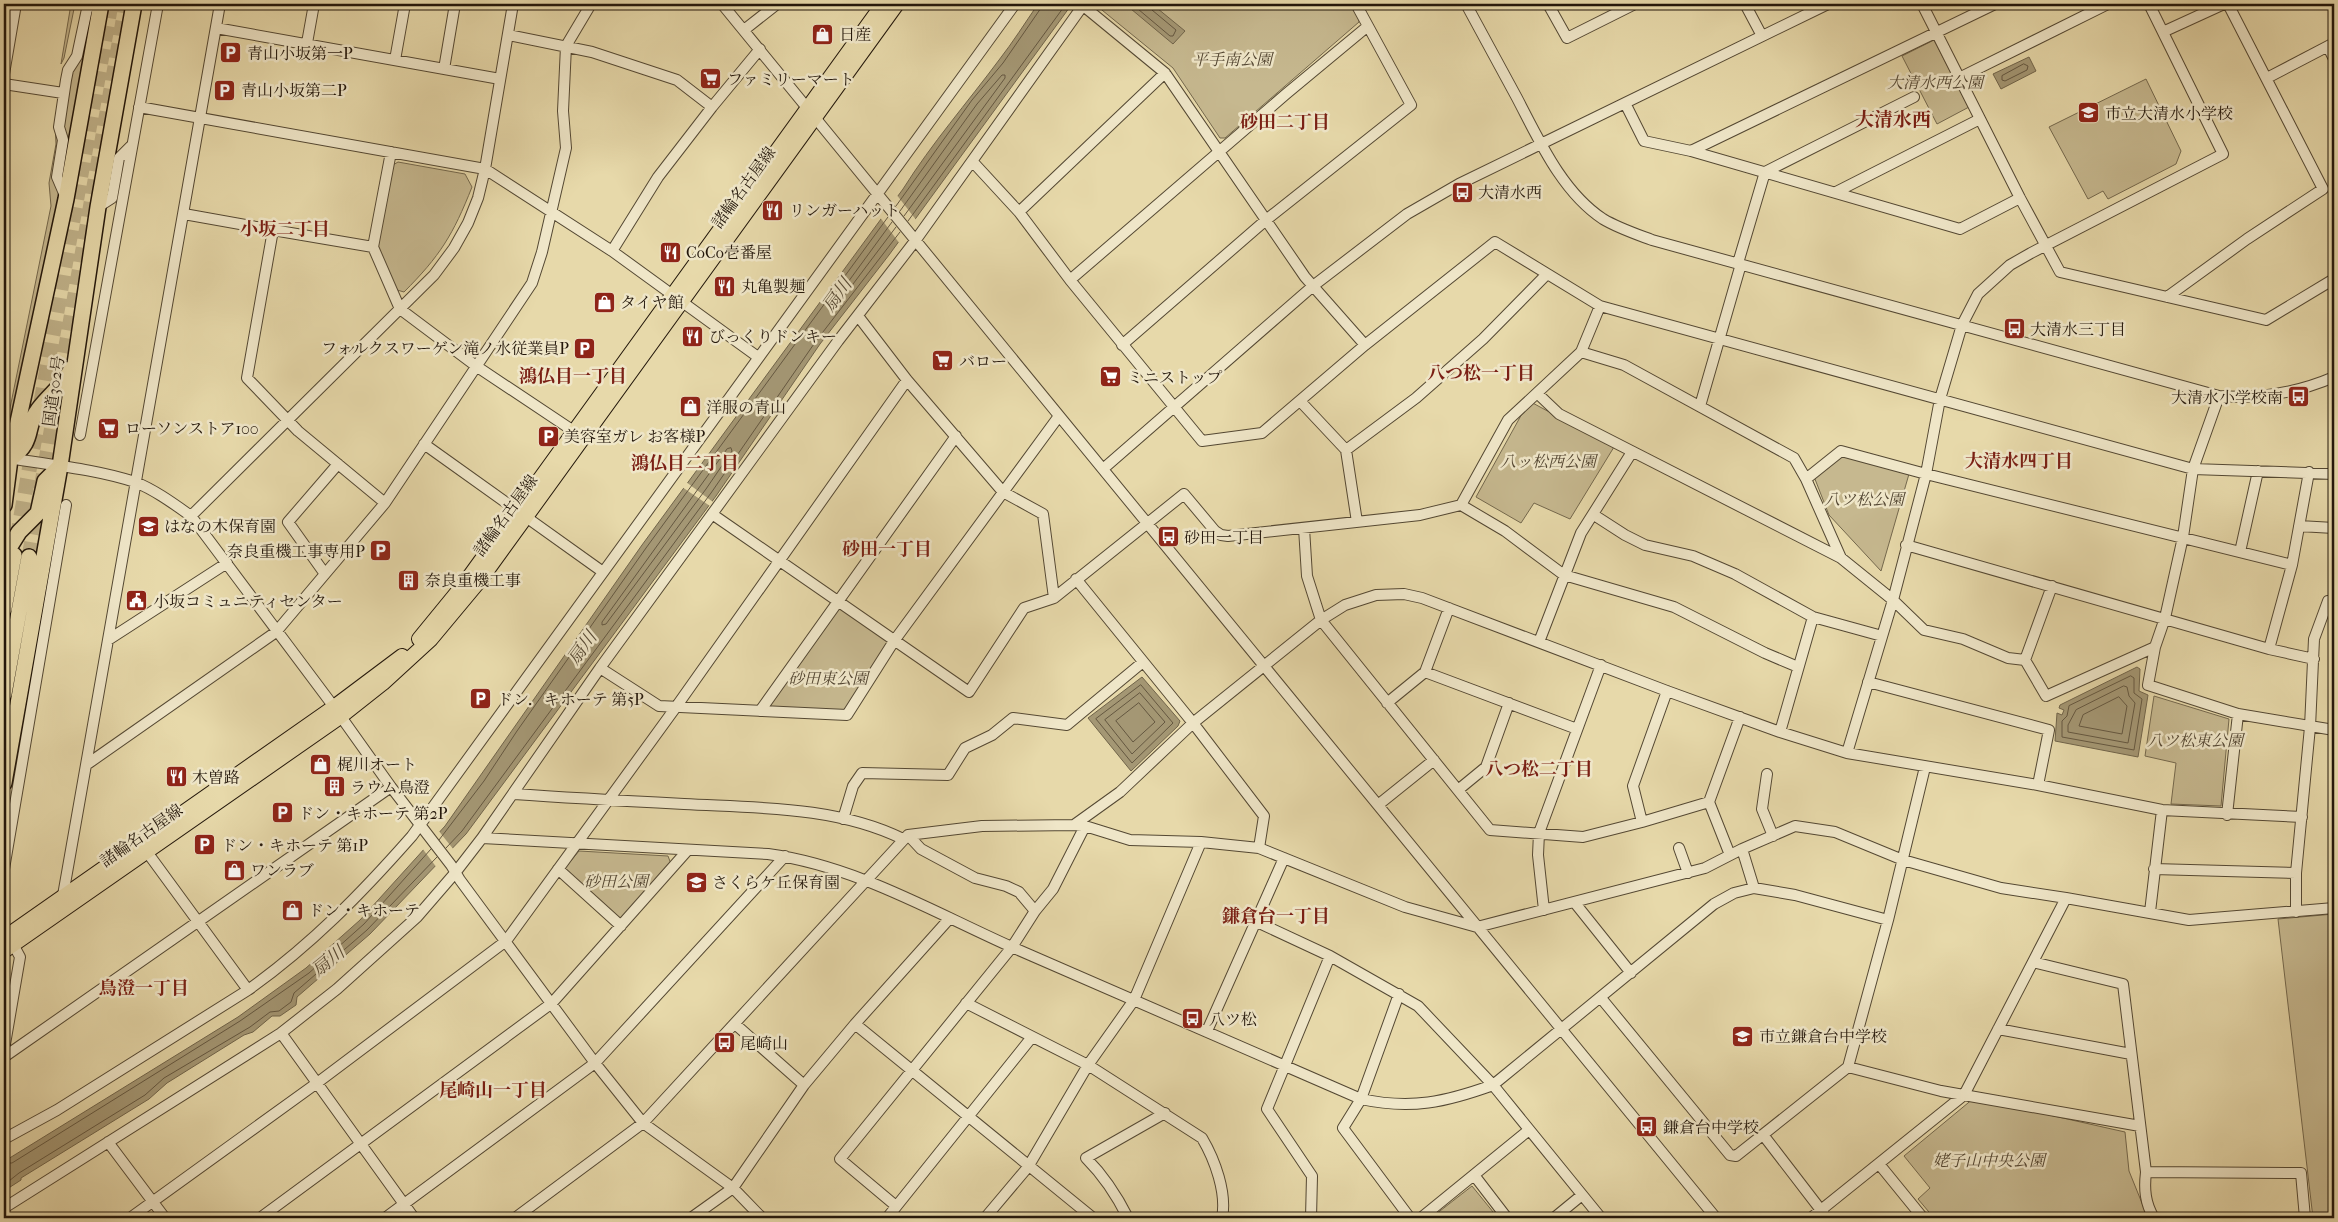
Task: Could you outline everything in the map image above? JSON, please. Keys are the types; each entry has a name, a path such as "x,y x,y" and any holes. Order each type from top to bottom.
{"highway":[{"name":"国道302号","path":"4,505 7,458 66,199 101,4"},
{"name":"国道302号","path":"11,785 98,208 134,4"},
{"path":"7,458 23,450 37,410 68,377 76,360"},
{"path":"4,609 19,532 38,512 45,481 60,466"},
{"path":"4,694 15,556"}],"main road":[{"name":"諸輪名古屋線","path":"521,513 812,112 883,4"},
{"name":"諸輪名古屋線","path":"812,112 897,4"},
{"name":"諸輪名古屋線","path":"7,944 337,712 384,683 431,640 481,579 574,432 678,299"},
{"name":"諸輪名古屋線","path":"62,904 147,852 337,712"}],"street":[{"path":"4,74 16,4"},
{"path":"66,199 57,177 63,140 59,127 63,93 68,70 77,56 87,8 92,4"},
{"path":"80,435 158,4"},
{"path":"62,904 220,4"},
{"path":"307,43 314,4"},
{"path":"395,60 405,4"},
{"path":"444,69 455,4"},
{"path":"191,516 434,275 454,248 468,223 478,198 485,169 513,4"},
{"path":"86,765 276,632 385,503 532,283 542,252 566,148 563,111 566,46 591,4"},
{"path":"722,4 1716,1218"},
{"path":"744,30 777,4"},
{"path":"4,1139 57,1110 248,990 329,925 371,883 412,836 1015,4"},
{"path":"4,1208 282,1033 337,989 410,923 453,869 482,838 600,668 915,241 1083,4 1165,73 1313,286 1365,345"},
{"path":"1122,345 1266,220 1411,105 1356,4"},
{"path":"1466,4 1541,144 1567,184 1584,203 1603,218 1626,230 1652,240 2219,396 2238,397 2291,392 2334,377"},
{"path":"1548,4 1567,38 1635,4"},
{"path":"1745,4 1762,36"},
{"path":"1103,470 1313,286 1407,214 1459,184 1828,4"},
{"path":"1922,4 2020,198 2060,272 2266,320 2334,279"},
{"path":"1691,150 1995,4"},
{"path":"1959,78 2108,4"},
{"path":"1848,752 1893,600 1926,474 1940,399 1962,325 1978,294 2010,265 2223,154 2165,32 2149,4"},
{"path":"2165,32 2224,4"},
{"path":"2167,297 2247,239 2322,189 2228,4"},
{"path":"1070,280 1368,26"},
{"path":"216,28 500,79"},
{"path":"508,35 592,52 677,80 712,107"},
{"path":"2267,78 2331,45 2334,59"},
{"path":"612,251 658,177 760,49"},
{"path":"1019,212 1165,73"},
{"path":"4,84 63,93"},
{"path":"1700,406 1765,172 1914,97"},
{"path":"1625,103 1644,141 1691,150 1960,229 2020,198"},
{"path":"139,107 485,169 612,251 758,358"},
{"path":"1836,192 1980,119"},
{"path":"98,208 112,198 119,158 131,146"},
{"path":"391,152 373,247 400,309 476,366 574,432"},
{"path":"972,161 1019,212 1070,280 1202,441 1262,434 1365,345 1495,242 1600,306 2193,469 2334,474"},
{"path":"184,214 373,247"},
{"path":"273,230 247,378 288,421 385,503"},
{"path":"1346,450 1416,398 1483,338 1547,274"},
{"path":"1462,505 1508,420 1582,352 1600,306"},
{"path":"858,316 907,380 1004,492 1043,514 1054,598"},
{"path":"1582,352 1624,365 1794,458 1806,479 1841,558"},
{"path":"130,1218 317,1083 506,941 676,707 907,380"},
{"path":"1538,394 1559,414 1841,558 1893,600 1924,630 1963,639 2008,658 2025,660"},
{"path":"2219,396 2193,469 2183,537 2165,618 2155,647 2148,685 2238,714 2334,730"},
{"path":"1300,401 1346,450 1357,522"},
{"path":"600,668 659,706 848,714 894,641 1060,416"},
{"path":"760,711 956,436"},
{"path":"424,444 603,572"},
{"path":"1806,479 1841,451 2292,565"},
{"path":"1540,642 1581,533 1632,452"},
{"path":"7,458 60,466 136,483 167,499 191,516 595,1063 642,1123 733,1188 762,1218"},
{"path":"325,574 288,522 338,464"},
{"path":"2240,552 2258,471"},
{"path":"2269,649 2292,565 2309,472"},
{"path":"712,514 969,692 1024,608 1054,598 1184,494 1215,531 1221,535 1420,515 1462,505 1505,531 1564,575 1674,607 1765,653 1798,667"},
{"path":"4,869 11,785 66,505"},
{"path":"1594,514 1625,535 1645,545 1693,556 1735,574 1813,617 1882,636"},
{"path":"2299,526 2334,528"},
{"path":"1304,528 1307,576 1321,620 1490,830 1583,837 1709,802"},
{"path":"1906,545 2269,649 2314,659"},
{"path":"45,550 56,563"},
{"path":"108,640 227,563"},
{"path":"1076,579 1193,723 1264,816 1259,848"},
{"path":"2025,660 2052,586"},
{"path":"1074,825 1120,792 1193,723 1321,620 1345,605 1376,594 1404,594 1449,608 1780,732 1848,752 1925,767 2038,785 2162,810 2227,815 2302,817"},
{"path":"2296,912 2296,874 2310,727 2314,640 2328,601 2334,602"},
{"path":"1388,703 1425,672 1449,608"},
{"path":"1780,732 1813,617"},
{"path":"2025,660 2046,696 2155,647"},
{"path":"843,819 853,786 862,773 948,775 965,748 992,735 1013,718 1067,725 1143,662"},
{"path":"1544,910 1538,855 1539,833 1601,665"},
{"path":"1425,672 1577,729"},
{"path":"1868,682 2049,730 2038,785"},
{"path":"1642,822 1633,786 1667,691"},
{"path":"1458,790 1486,767 1509,703"},
{"path":"2227,815 2238,714"},
{"path":"1730,855 1709,802 1740,717"},
{"path":"1378,805 1434,760"},
{"path":"1601,998 1730,1155 1736,1156 1764,1136 1848,1067 1888,920 1925,767"},
{"path":"1768,774 1762,808 1773,836"},
{"path":"4,790 11,785"},
{"path":"4,1057 390,787"},
{"path":"514,794 778,809 843,819 906,837 982,826 1074,825 1085,826 1130,840 1201,842 1259,848 1405,907 1477,927 1705,868 1742,849 1795,826 1835,832 1903,860 2001,888 2189,920 2334,908"},
{"path":"2150,912 2162,810"},
{"path":"896,1206 840,1159 1012,947 1034,911 1053,888 1085,826"},
{"path":"515,1218 642,1123 906,837"},
{"path":"906,837 921,849 975,878 1006,886 1019,892 1034,911"},
{"path":"482,838 786,856 868,880 1012,947 1361,1099 1406,1105 1454,1099 1493,1085 1714,904 1734,893 1754,888 1795,895 1888,920"},
{"path":"988,1217 1028,1167 1088,1065 1134,1000 1201,842"},
{"path":"1679,848 1688,873"},
{"path":"1742,849 1754,888"},
{"path":"260,1218 552,1003 688,851"},
{"path":"147,852 248,990"},
{"path":"385,1218 595,1063 786,856"},
{"path":"1207,1031 1284,858"},
{"path":"558,869 621,926"},
{"path":"2154,869 2296,874"},
{"path":"1811,1218 1824,1215 1879,1164 1964,1095 2066,898"},
{"path":"1575,903 1631,973"},
{"path":"691,1218 733,1188 804,1085 855,1024 950,918"},
{"path":"1257,922 1330,956 1418,1006 1493,1085 1601,1218"},
{"path":"4,1050 20,957 7,944"},
{"path":"1311,1218 1312,1176 1267,1109 1330,956"},
{"path":"2033,962 2123,984 2146,1172 2144,1189 2149,1210 2154,1218"},
{"path":"1399,994 1361,1099 1343,1128 1410,1218"},
{"path":"966,1003 1088,1065 1202,1138 1211,1153 1221,1186 1222,1218"},
{"path":"735,1024 804,1085"},
{"path":"855,1024 967,1118 1093,1218"},
{"path":"1998,1029 2131,1054"},
{"path":"282,1033 414,1218"},
{"path":"887,1218 1032,1037"},
{"path":"1848,1067 1964,1095 2140,1126"},
{"path":"1128,1218 1118,1198 1099,1171 1086,1158 1165,1113"},
{"path":"1421,1218 1530,1130"},
{"path":"1764,1136 1824,1215"},
{"path":"108,1142 165,1218"},
{"path":"1879,1164 1923,1218"},
{"path":"2146,1172 2301,1173 2305,1218"},
{"path":"1474,1175 1507,1218"},
{"path":"1554,1218 1582,1195"}],"green space":[{"path":"71,4 75,4 64,58 61,64"},
{"name":"平手南公園","path":"1098,4 1351,4 1359,18 1359,22 1225,138 1220,138 1173,68 1097,6"},
{"path":"92,13 63,177 62,131 71,71 89,14"},
{"name":"大清水西公園","path":"1934,40 1969,107 1937,124 1902,56"},
{"path":"2146,79 2181,151 2176,164 2108,199 2103,191 2088,199 2049,127"},
{"path":"55,123 59,136 54,181 60,196 11,429 6,428 51,206 49,183 56,144"},
{"path":"398,162 465,174 472,187 452,232 436,256 404,292 397,290 377,246 393,165"},
{"name":"八ッ松西公園","path":"1529,401 1614,447 1570,519 1534,503 1521,523 1476,497"},
{"name":"八ツ松公園","path":"1836,453 1909,474 1881,571 1829,515 1813,474"},
{"name":"砂田東公園","path":"838,601 894,641 847,715 760,711"},
{"name":"八ツ松東公園","path":"2154,696 2229,719 2221,806 2171,804 2176,763 2145,756"},
{"name":"砂田公園","path":"579,851 668,856 671,864 621,919 616,919 565,873 565,868"},
{"path":"2334,914 2334,1218 2313,1218 2278,919"},
{"name":"姥子山中央公園","path":"1974,1098 2125,1132 2129,1171 2148,1218 1934,1218 1918,1199 1930,1188 1904,1156"},
{"path":"1472,1186 1498,1218 1431,1218"}],"water":[{"name":"扇川","path":"1038,4 1072,4 889,255 820,344 716,496 466,834 370,934 297,997 296,1005 280,1016 272,1016 253,1032 244,1035 167,1083 149,1099 21,1178 21,1180 4,1191 4,1159 7,1157 8,1159 238,1017 306,968 360,920 445,826 642,545 926,155 1004,53"},
{"path":"1125,4 1152,4 1185,31 1173,44"},
{"path":"2029,57 2036,71 2001,89 1993,74"},
{"path":"2137,667 2140,669 2139,691 2148,695 2138,757 2055,741 2057,713 2062,715 2064,710 2059,708 2060,705"},
{"path":"1142,677 1180,721 1178,726 1131,771 1088,718"}],"pier":[{"path":"896,194 917,221 900,244 879,216"},
{"path":"686,482 713,502 710,506 682,487"},
{"path":"438,830 454,850 437,868 422,848"}],"tunnel":[{"path":"17,539 111,4"},
{"path":"29,557 126,4"}],"place":[{"name":"日産","path":"823,34"},
{"name":"青山小坂第一P","path":"231,53"},
{"name":"ファミリーマート","path":"711,79"},
{"name":"青山小坂第二P","path":"225,90"},
{"name":"市立大清水小学校","path":"2089,113"},
{"name":"大清水西","path":"1462,192"},
{"name":"リンガーハット","path":"773,210"},
{"name":"CoCo壱番屋","path":"670,252"},
{"name":"丸亀製麺","path":"725,286"},
{"name":"タイヤ館","path":"604,302"},
{"name":"大清水三丁目","path":"2014,329"},
{"name":"びっくりドンキー","path":"693,336"},
{"name":"フォルクスワーゲン滝ノ水従業員P","path":"585,348"},
{"name":"バロー","path":"943,361"},
{"name":"ミニストップ","path":"1111,377"},
{"name":"大清水小学校南","path":"2299,397"},
{"name":"洋服の青山","path":"690,407"},
{"name":"ローソンストア100","path":"109,428"},
{"name":"美容室ガレ お客様P","path":"548,436"},
{"name":"はなの木保育園","path":"148,526"},
{"name":"砂田一丁目","path":"1168,537"},
{"name":"奈良重機工事専用P","path":"381,551"},
{"name":"奈良重機工事","path":"409,580"},
{"name":"小坂コミュニティセンター","path":"137,601"},
{"name":"ドン．キホーテ 第5P","path":"481,699"},
{"name":"梶川オート","path":"321,764"},
{"name":"木曽路","path":"176,777"},
{"name":"ラウム鳥澄","path":"334,787"},
{"name":"ドン・キホーテ 第2P","path":"282,813"},
{"name":"ドン・キホーテ 第1P","path":"205,845"},
{"name":"ワンラブ","path":"234,870"},
{"name":"さくらケ丘保育園","path":"696,882"},
{"name":"ドン・キホーテ","path":"292,910"},
{"name":"八ツ松","path":"1193,1019"},
{"name":"市立鎌倉台中学校","path":"1743,1036"},
{"name":"尾崎山","path":"724,1043"},
{"name":"鎌倉台中学校","path":"1647,1127"}],"district":[{"name":"大清水西","path":"1893,119"},
{"name":"砂田二丁目","path":"1285,122"},
{"name":"小坂二丁目","path":"285,229"},
{"name":"八つ松一丁目","path":"1481,373"},
{"name":"鴻仏目一丁目","path":"573,376"},
{"name":"大清水四丁目","path":"2019,461"},
{"name":"鴻仏目二丁目","path":"685,463"},
{"name":"砂田一丁目","path":"887,549"},
{"name":"八つ松二丁目","path":"1539,769"},
{"name":"鎌倉台一丁目","path":"1276,916"},
{"name":"鳥澄一丁目","path":"144,988"},
{"name":"尾崎山一丁目","path":"493,1090"}]}
